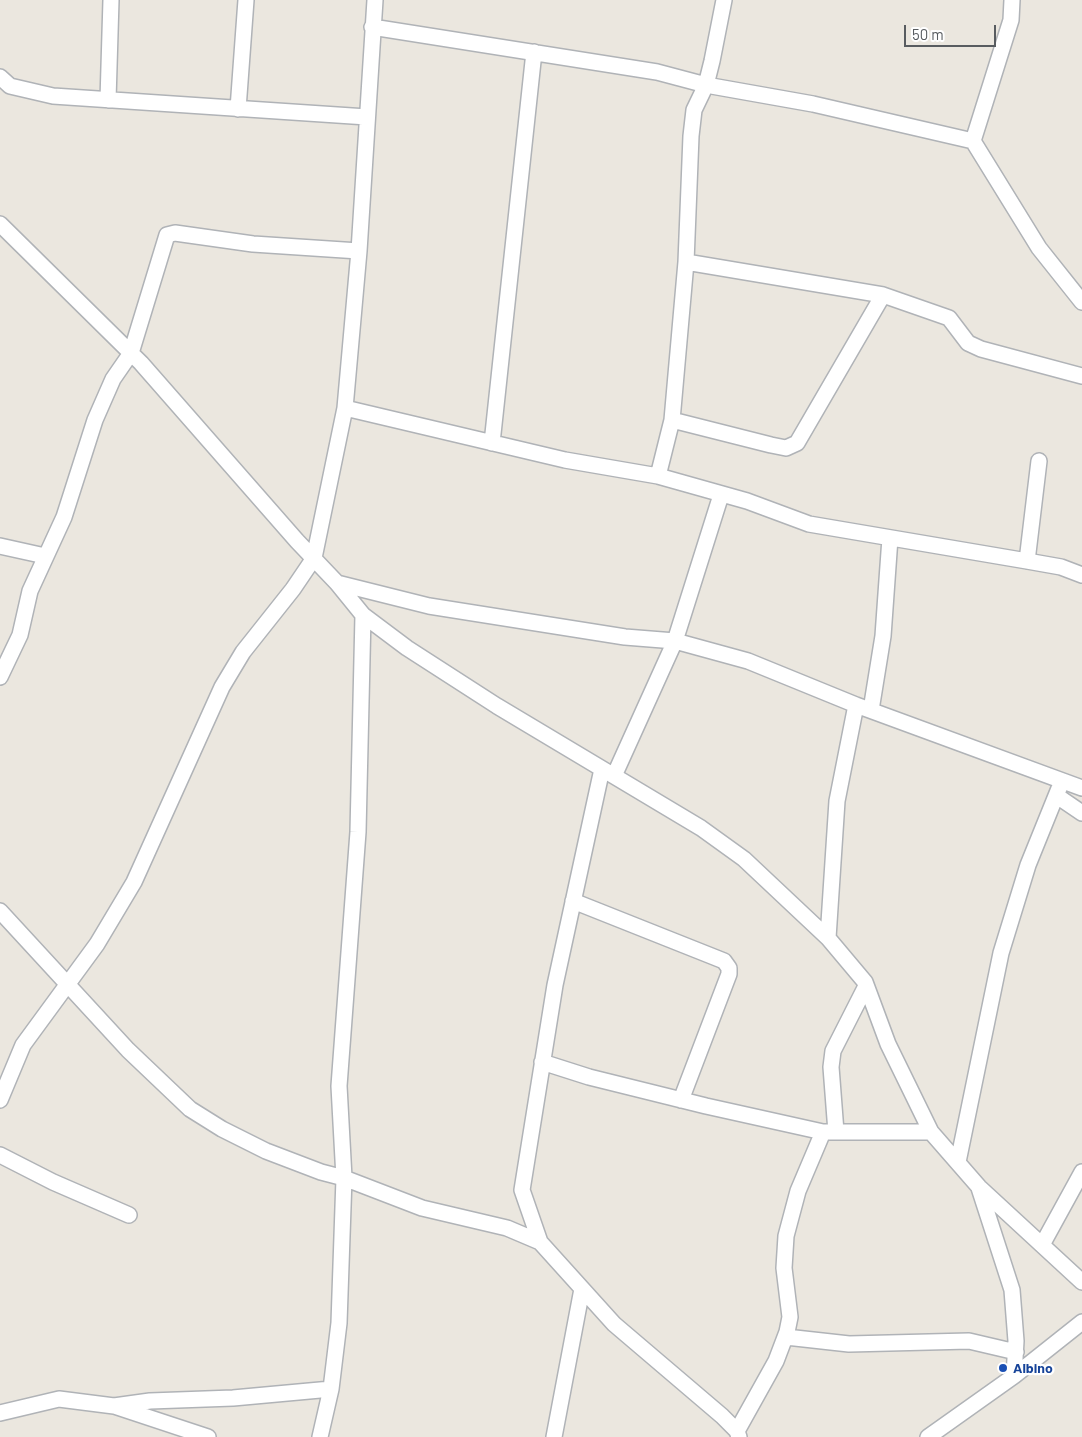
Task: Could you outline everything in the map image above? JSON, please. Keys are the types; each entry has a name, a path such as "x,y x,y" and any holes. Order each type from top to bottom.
{"street":[{"path":"108,100 112,0"},
{"path":"238,109 246,0"},
{"path":"0,1100 23,1045 97,944 134,882 222,686 243,652 293,590 314,558 345,408 359,251 375,0"},
{"path":"658,476 672,420 686,262 691,136 694,110 706,85 724,0"},
{"path":"973,141 1011,20 1012,0"},
{"path":"372,27 657,72 706,85 813,104 973,141 1039,248 1082,302"},
{"path":"492,443 534,52"},
{"path":"0,78 10,86 53,96 367,117"},
{"path":"0,224 131,353 337,583 363,615 407,648 497,706 701,828 744,859 828,938 866,986 888,1044 931,1132 979,1187 1082,1282"},
{"path":"0,677 20,635 30,592 64,517 95,420 113,379 131,353 166,238 171,234 253,244 359,251"},
{"path":"686,262 883,295 949,318 968,343 980,349 1082,376"},
{"path":"672,420 786,448 797,443 883,295"},
{"path":"345,408 565,460 658,476 721,495 747,500 809,524 1061,567 1082,575"},
{"path":"1027,561 1039,461"},
{"path":"721,495 675,641 608,772 573,901 555,985 522,1190 540,1242 614,1324 676,1375 738,1434 776,1361 786,1337 790,1316 784,1268 786,1236 798,1191 829,1132 833,1051 866,986"},
{"path":"871,710 883,636 890,538"},
{"path":"0,546 45,556"},
{"path":"337,583 429,606 625,637 675,641 748,661 856,705 1082,788"},
{"path":"320,1437 331,1389 339,1324 344,1178 339,1086 358,832 363,615"},
{"path":"828,938 837,801 856,705"},
{"path":"958,1162 1001,953 1028,865 1062,780"},
{"path":"1057,796 1082,813"},
{"path":"573,901 724,961 729,968 729,974 681,1100"},
{"path":"0,912 47,965 68,983 128,1050 190,1109 222,1129 266,1151 422,1208 507,1228 540,1242"},
{"path":"542,1062 589,1077 681,1100 829,1132 931,1132"},
{"path":"0,1155 53,1182 129,1215"},
{"path":"1042,1245 1082,1172"},
{"path":"979,1187 1012,1290 1016,1352 1014,1376"},
{"path":"554,1437 582,1289"},
{"path":"928,1437 1014,1376 1082,1322"},
{"path":"786,1337 849,1344 969,1341 1016,1352"},
{"path":"114,1406 331,1389"},
{"path":"0,1413 59,1399 114,1406 190,1434 208,1437"}],"place":[{"name":"Albino","path":"1003,1368"}]}
